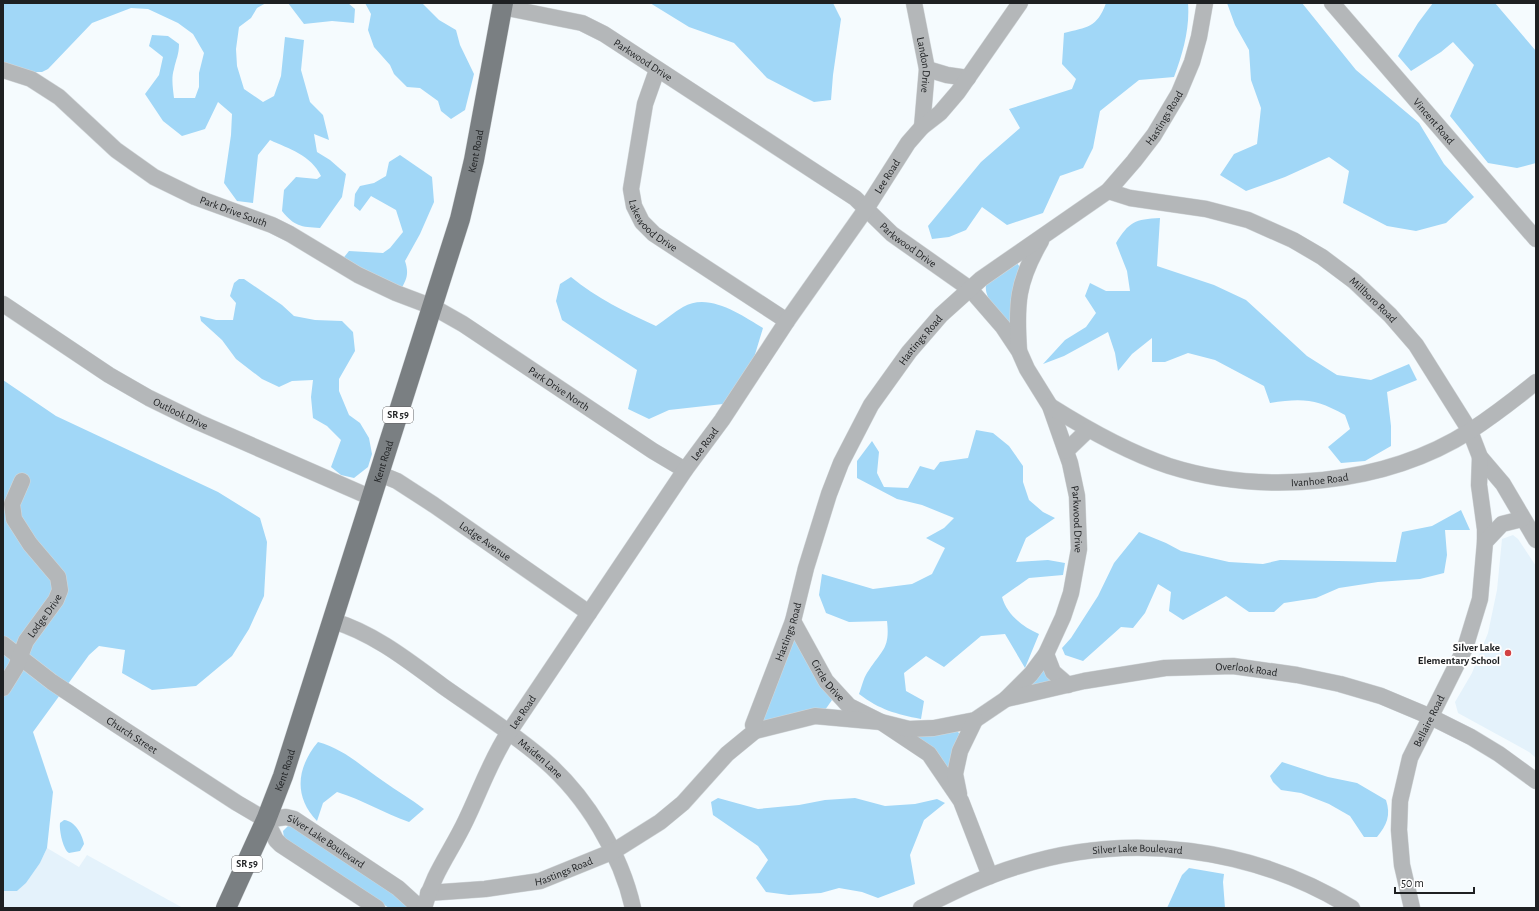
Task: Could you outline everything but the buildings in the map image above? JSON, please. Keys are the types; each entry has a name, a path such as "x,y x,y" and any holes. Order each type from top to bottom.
{"main road":[{"name":"Kent Road","path":"226,908 266,820 283,776 433,306 467,194 502,5"}],"street":[{"name":"Landon Drive","path":"914,3 927,68 922,127"},
{"name":"Lee Road","path":"426,900 435,874 465,822 495,756 509,732 685,470 722,420 787,321 866,209 908,143 922,127 940,113 968,78 1020,3"},
{"name":"Hastings Road","path":"426,900 540,881 614,851 655,826 683,804 727,754 755,731 753,725 793,621 806,568 829,494 859,426 871,405 909,352 941,315 970,289 1108,191 1154,135 1179,93 1193,56 1205,3"},
{"name":"Vincent Road","path":"1332,3 1536,238"},
{"name":"Parkwood Drive","path":"502,5 582,24 604,34 856,198 892,234 970,289 1003,328 1019,351 1027,368 1050,406 1066,451 1073,474 1077,496 1079,549 1071,593 1063,617 1046,654 1031,674 1006,699"},
{"path":"927,68 946,75 968,78"},
{"name":"Park Drive South","path":"3,70 31,79 59,97 121,154 154,177 195,197 272,225 290,234 358,276 396,293 433,306"},
{"name":"Lakewood Drive","path":"658,70 645,104 632,180 634,206 642,222 654,234 787,321"},
{"name":"Millboro Road","path":"1108,191 1130,198 1180,204 1231,215 1271,230 1322,257 1373,297 1407,334 1435,374 1470,431 1480,457 1503,484 1522,519 1536,540"},
{"name":"Hastings Road","path":"1019,351 1016,312 1022,282 1029,261 1043,236"},
{"name":"Outlook Drive","path":"3,304 109,375 149,398 198,422 372,498"},
{"name":"Park Drive North","path":"433,306 463,324 653,451 685,470"},
{"name":"Ivanhoe Road","path":"1050,406 1088,430 1129,450 1184,470 1222,477 1284,482 1322,481 1374,470 1436,449 1470,431 1536,382"},
{"path":"1066,451 1088,430"},
{"name":"Bellaire Road","path":"1410,907 1400,850 1400,801 1413,750 1462,656 1476,616 1483,581 1485,542 1485,529 1479,485 1480,457"},
{"name":"Lodge Avenue","path":"380,474 396,481 434,505 589,613"},
{"name":"Lodge Drive","path":"3,688 16,667 26,641 56,600 60,590 58,576 30,544 14,519 12,504 22,480"},
{"path":"1485,542 1502,524 1522,519"},
{"name":"Maiden Lane","path":"333,621 350,626 369,636 509,732 545,760 563,778 589,812 614,851 622,871 633,908"},
{"name":"Circle Drive","path":"793,621 826,681 849,706 881,722 929,754 961,801"},
{"name":"Church Street","path":"3,644 52,682 237,804 266,820"},
{"path":"1046,654 1052,672 1068,685"},
{"name":"Overlook Road","path":"941,727 974,720 1006,699 1117,674 1165,668 1233,666 1297,674 1340,684 1381,696 1431,717 1482,744 1536,781"},
{"name":"Circle Drive","path":"755,731 815,716 881,722 909,729 941,727"},
{"name":"Circle Drive","path":"974,720 960,752 955,774 961,801 990,876"},
{"name":"Silver Lake Boulevard","path":"377,908 281,845 276,840 266,820 286,817 294,819 398,888 420,908"},
{"name":"Silver Lake Boulevard","path":"922,908 990,876 1032,862 1083,852 1110,849 1162,848 1235,859 1279,872 1325,893 1352,908"}],"shaded area":[{"path":"3,3 266,3 257,8 251,18 239,27 236,49 237,66 244,89 263,102 274,96 281,76 285,37 304,40 301,70 310,102 323,115 329,140 314,134 317,152 330,160 346,174 342,197 320,228 298,225 290,220 282,211 284,190 296,177 317,179 321,176 317,169 305,158 270,140 258,155 253,203 237,201 224,183 231,135 232,114 218,102 205,129 182,136 163,121 145,94 159,75 163,57 149,46 152,35 168,36 179,44 172,84 174,98 195,98 199,87 199,73 204,53 193,34 178,23 148,9 131,8 92,23 48,69 42,72 31,72 27,69 27,73 3,65"},
{"path":"288,3 348,3 355,9 354,23 332,21 304,24"},
{"path":"365,3 422,3 439,20 456,30 460,45 474,74 465,110 451,119 441,111 438,101 420,88 407,87 394,74 390,65 374,47 368,30 371,14"},
{"path":"650,3 833,3 841,19 831,100 814,102 767,78 734,43 689,27"},
{"path":"1106,3 1188,3 1188,22 1185,40 1174,77 1139,80 1100,111 1093,148 1083,168 1060,176 1043,213 1007,225 982,207 966,230 949,237 932,239 928,226 981,162 1020,128 1009,109 1072,89 1076,79 1062,64 1064,33 1085,27 1095,22 1103,11"},
{"path":"1227,3 1302,3 1356,70 1419,123 1444,164 1474,197 1446,223 1416,231 1387,226 1343,203 1349,171 1329,157 1285,177 1246,191 1220,175 1234,154 1257,144 1261,108 1251,80 1249,50 1235,25"},
{"path":"1433,3 1495,3 1536,51 1536,163 1517,168 1488,163 1450,116 1474,65 1453,42 1441,52 1411,71 1398,56 1418,23"},
{"path":"400,155 432,177 434,202 420,234 405,261 407,276 401,289 341,261 349,251 383,253 390,248 403,232 396,210 371,196 360,211 354,206 355,194 360,186 374,183 386,176 389,162"},
{"path":"1160,218 1157,266 1214,285 1246,300 1307,356 1337,375 1371,380 1409,364 1417,380 1387,392 1391,426 1391,446 1365,461 1341,463 1328,447 1350,429 1345,415 1326,406 1309,401 1301,400 1270,403 1264,386 1215,360 1188,353 1165,362 1152,362 1152,338 1132,354 1118,371 1115,353 1108,332 1064,356 1043,364 1065,340 1086,327 1096,313 1085,296 1090,283 1106,291 1130,291 1127,271 1116,243 1125,230 1134,223 1144,219"},
{"path":"1016,262 1020,267 1010,324 1005,323 988,298 986,287 987,282"},
{"path":"571,277 601,298 656,326 683,307 693,303 703,302 714,304 735,312 763,328 753,361 723,404 669,410 649,419 628,409 637,370 562,320 556,301 560,284"},
{"path":"239,279 244,279 282,305 294,316 315,320 342,321 353,332 355,351 339,379 339,391 349,415 360,423 369,438 372,454 368,467 354,478 341,475 331,467 341,440 327,426 313,418 311,397 313,380 292,381 279,387 262,379 236,359 222,340 201,321 200,316 216,320 233,320 236,303 230,296 234,283"},
{"path":"3,380 56,416 218,492 260,518 267,542 264,596 249,629 232,656 196,686 152,690 122,673 125,650 99,646 89,655 33,732 53,792 47,848 40,863 26,883 17,891 3,891"},
{"path":"976,430 993,433 1009,446 1023,466 1023,482 1029,500 1043,512 1055,518 1026,538 1016,562 1048,560 1065,563 1063,575 1029,578 1002,597 1004,603 1016,620 1039,634 1025,668 1005,634 981,636 944,667 926,656 904,673 906,691 924,701 921,719 888,711 859,694 867,672 882,652 886,643 888,630 887,621 849,622 826,613 819,595 822,574 873,589 912,584 932,574 945,548 926,538 944,528 954,518 922,505 897,499 857,478 857,461 872,441 879,452 877,473 884,487 908,488 920,466 934,470 940,462 968,458"},
{"path":"1461,510 1470,530 1445,530 1447,555 1444,573 1420,579 1378,582 1339,588 1316,598 1284,603 1274,612 1249,612 1226,596 1183,620 1169,611 1171,592 1158,584 1145,613 1133,628 1121,627 1083,661 1065,655 1062,648 1071,638 1098,596 1114,563 1139,532 1181,551 1229,562 1263,564 1280,560 1396,562 1402,532 1432,526"},
{"name":"Silver Lake Elementary School","path":"1513,535 1518,539 1536,566 1536,758 1529,752 1458,713 1455,702 1472,673 1488,633 1497,590 1502,539"},
{"path":"795,638 832,700 825,710 762,720 790,642"},
{"path":"1042,667 1047,671 1052,683 1035,690 1030,685"},
{"path":"957,731 961,735 950,766 947,767 918,738 918,736"},
{"path":"318,742 336,749 352,758 388,785 424,809 409,822 337,792 323,803 317,821 304,802 301,792 301,782 302,771 306,761"},
{"path":"1282,762 1328,777 1357,783 1386,800 1388,815 1386,824 1377,837 1364,837 1350,816 1329,804 1301,793 1281,790 1273,782 1270,776"},
{"path":"718,798 758,809 799,805 825,800 855,798 885,806 915,804 937,799 945,803 924,820 910,855 915,884 878,898 862,892 839,888 821,893 789,895 766,892 756,878 768,860 758,846 713,815 711,802"},
{"path":"64,820 75,825 80,832 84,844 80,851 69,853 65,848 60,826 60,823"},
{"path":"290,824 415,908 389,908 287,841 284,838 283,831"},
{"path":"47,848 79,867 87,855 183,908 3,908 3,891 17,891 26,883 40,863"},
{"path":"1189,868 1224,874 1223,882 1225,908 1167,908 1182,875"}],"place":[{"name":"Silver Lake Elementary School","path":"1508,653"}]}
